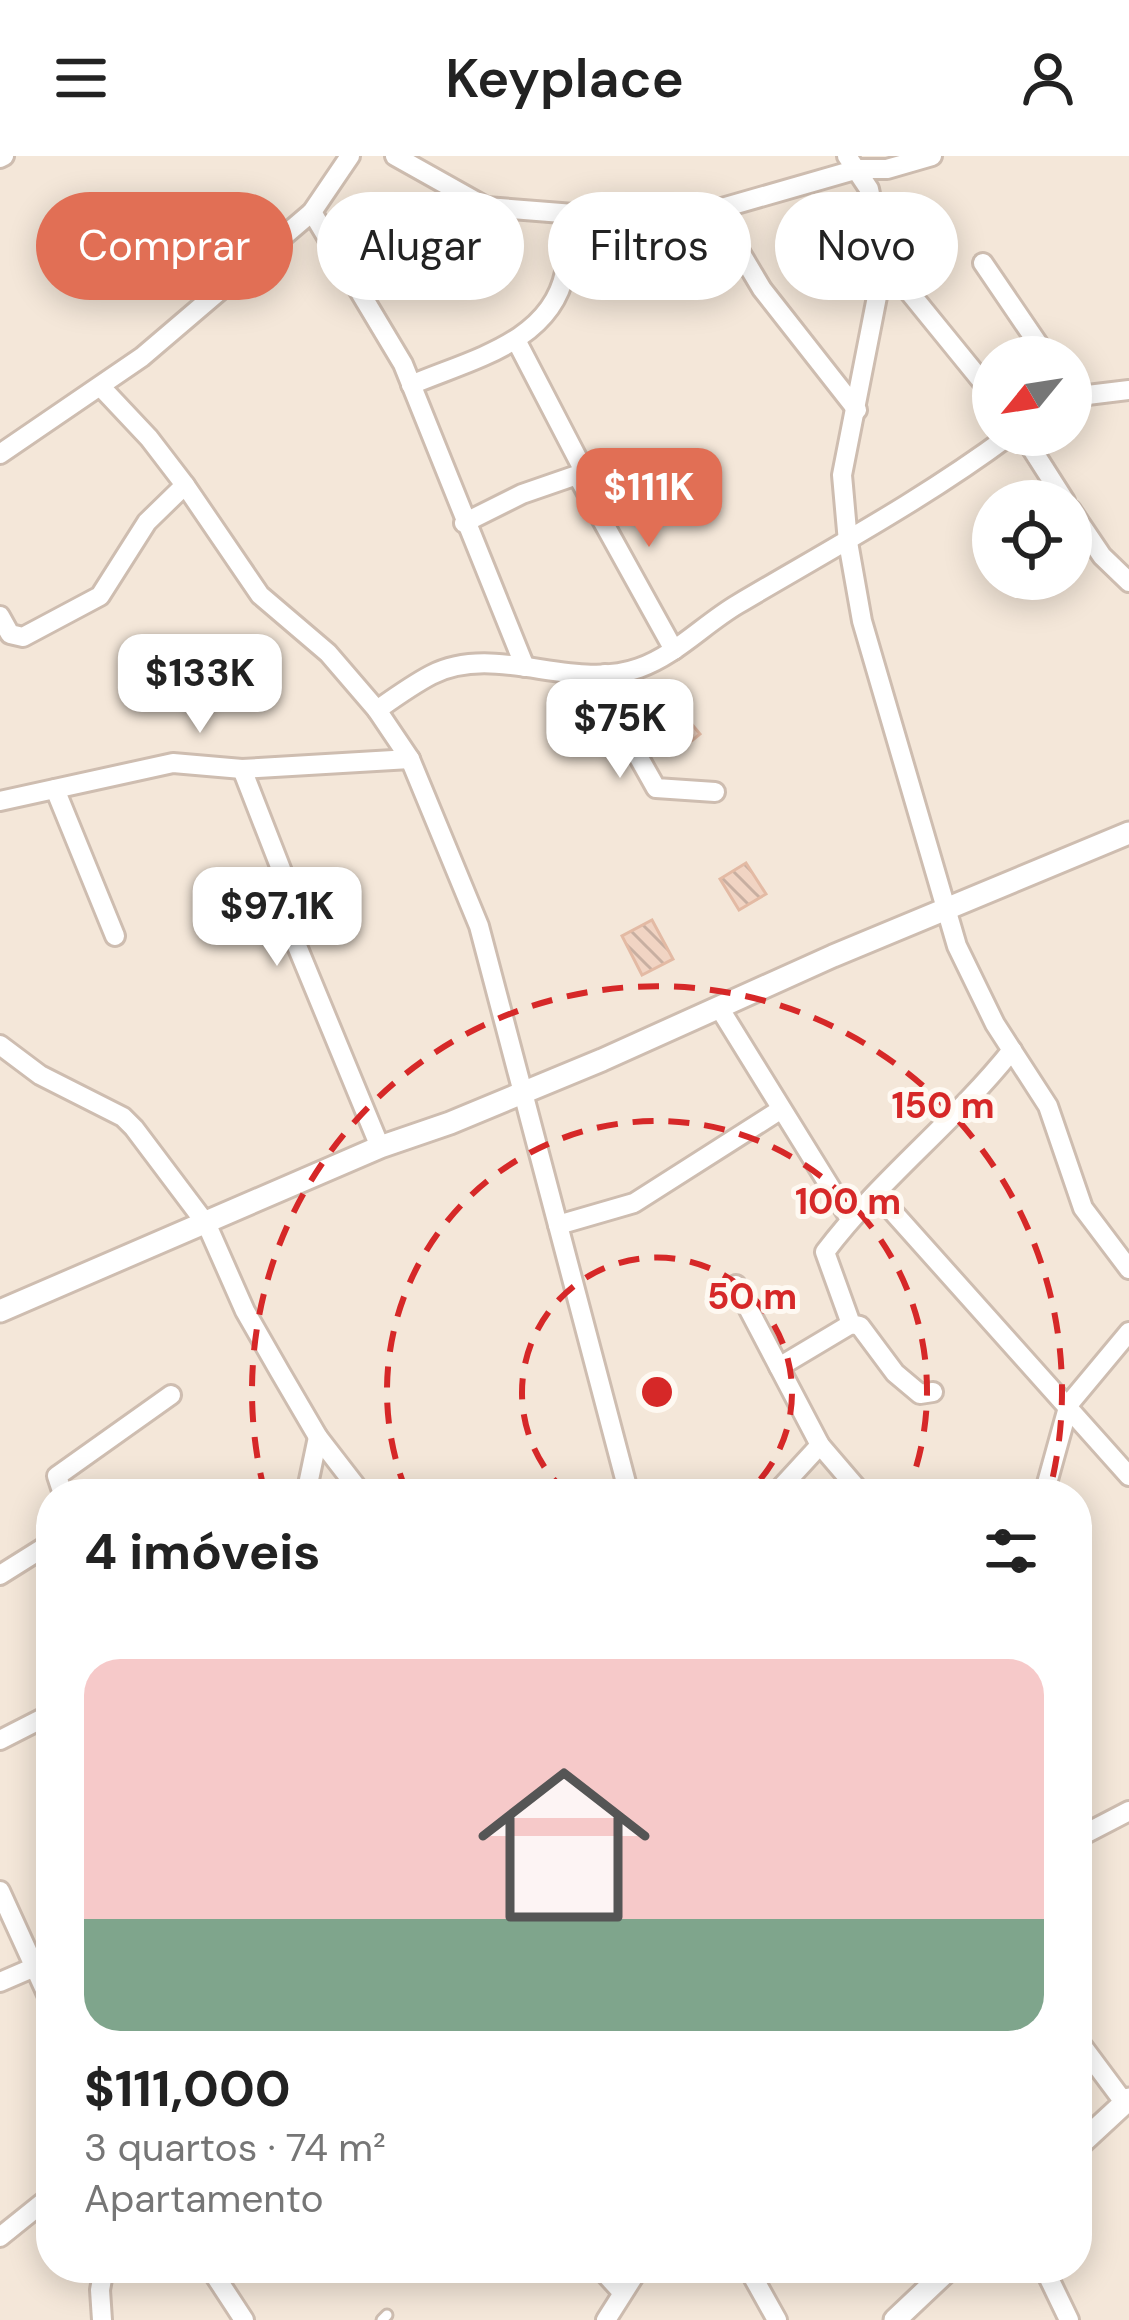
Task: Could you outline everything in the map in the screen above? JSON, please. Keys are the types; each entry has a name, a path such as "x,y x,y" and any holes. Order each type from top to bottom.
{"street":[{"path":"0,453 142,357 312,212 350,156"},
{"path":"395,156 486,207 548,213"},
{"path":"751,197 852,162 887,170 932,156"},
{"path":"852,162 870,192"},
{"path":"312,212 357,283 411,385 524,667"},
{"path":"983,263 1033,336"},
{"path":"751,270 856,410"},
{"path":"411,385 516,340 550,311 554,300"},
{"path":"877,300 842,475 862,620 973,986 1052,1117 1080,1201 1129,1269"},
{"path":"915,300 972,369"},
{"path":"464,523 584,469 516,340"},
{"path":"101,387 185,484 260,596 328,653 377,710 410,759 479,926 625,1479"},
{"path":"1092,393 1129,390"},
{"path":"377,710 430,675 473,664 605,674 641,668 978,456"},
{"path":"577,475 674,650"},
{"path":"0,616 10,634 23,637 92,603 147,522 185,484"},
{"path":"1092,541 1129,582"},
{"path":"605,674 629,740 656,788 715,792"},
{"path":"0,801 173,763 242,769 410,759"},
{"path":"242,769 290,892 290,929 380,1147"},
{"path":"55,789 115,936"},
{"path":"0,1311 1129,833"},
{"path":"720,1010 850,1219"},
{"path":"0,1045 40,1075 123,1118 207,1225 245,1311 318,1437 350,1479"},
{"path":"851,1324 824,1258 850,1219 982,1088 1012,1050"},
{"path":"558,1225 634,1203 779,1110"},
{"path":"878,1194 970,1303 1069,1404 1129,1476"},
{"path":"736,1285 820,1445 849,1479"},
{"path":"779,1367 851,1324 860,1326 895,1373 920,1394 933,1392"},
{"path":"1048,1479 1069,1404 1129,1332"},
{"path":"58,1479 170,1395"},
{"path":"309,1479 318,1437"},
{"path":"789,1479 820,1445"},
{"path":"0,1575 36,1557"},
{"path":"0,1740 36,1722"},
{"path":"1092,1830 1129,1811"},
{"path":"0,1891 36,1952"},
{"path":"0,1982 36,1967"},
{"path":"1092,2058 1127,2101 1092,2133"},
{"path":"0,2237 36,2208"},
{"path":"101,2283 102,2320"},
{"path":"223,2283 244,2320"},
{"path":"614,2283 621,2291"},
{"path":"606,2320 627,2283"},
{"path":"756,2283 777,2320"},
{"path":"895,2320 934,2283"},
{"path":"1052,2283 1070,2320"}],"shaded area":[{"path":"0,156 1129,156 1129,2320 0,2320"}],"building":[{"path":"674,703 700,734 683,748 658,717"},
{"path":"746,863 766,894 739,910 720,879"},
{"path":"652,920 673,959 642,975 622,936"}]}
